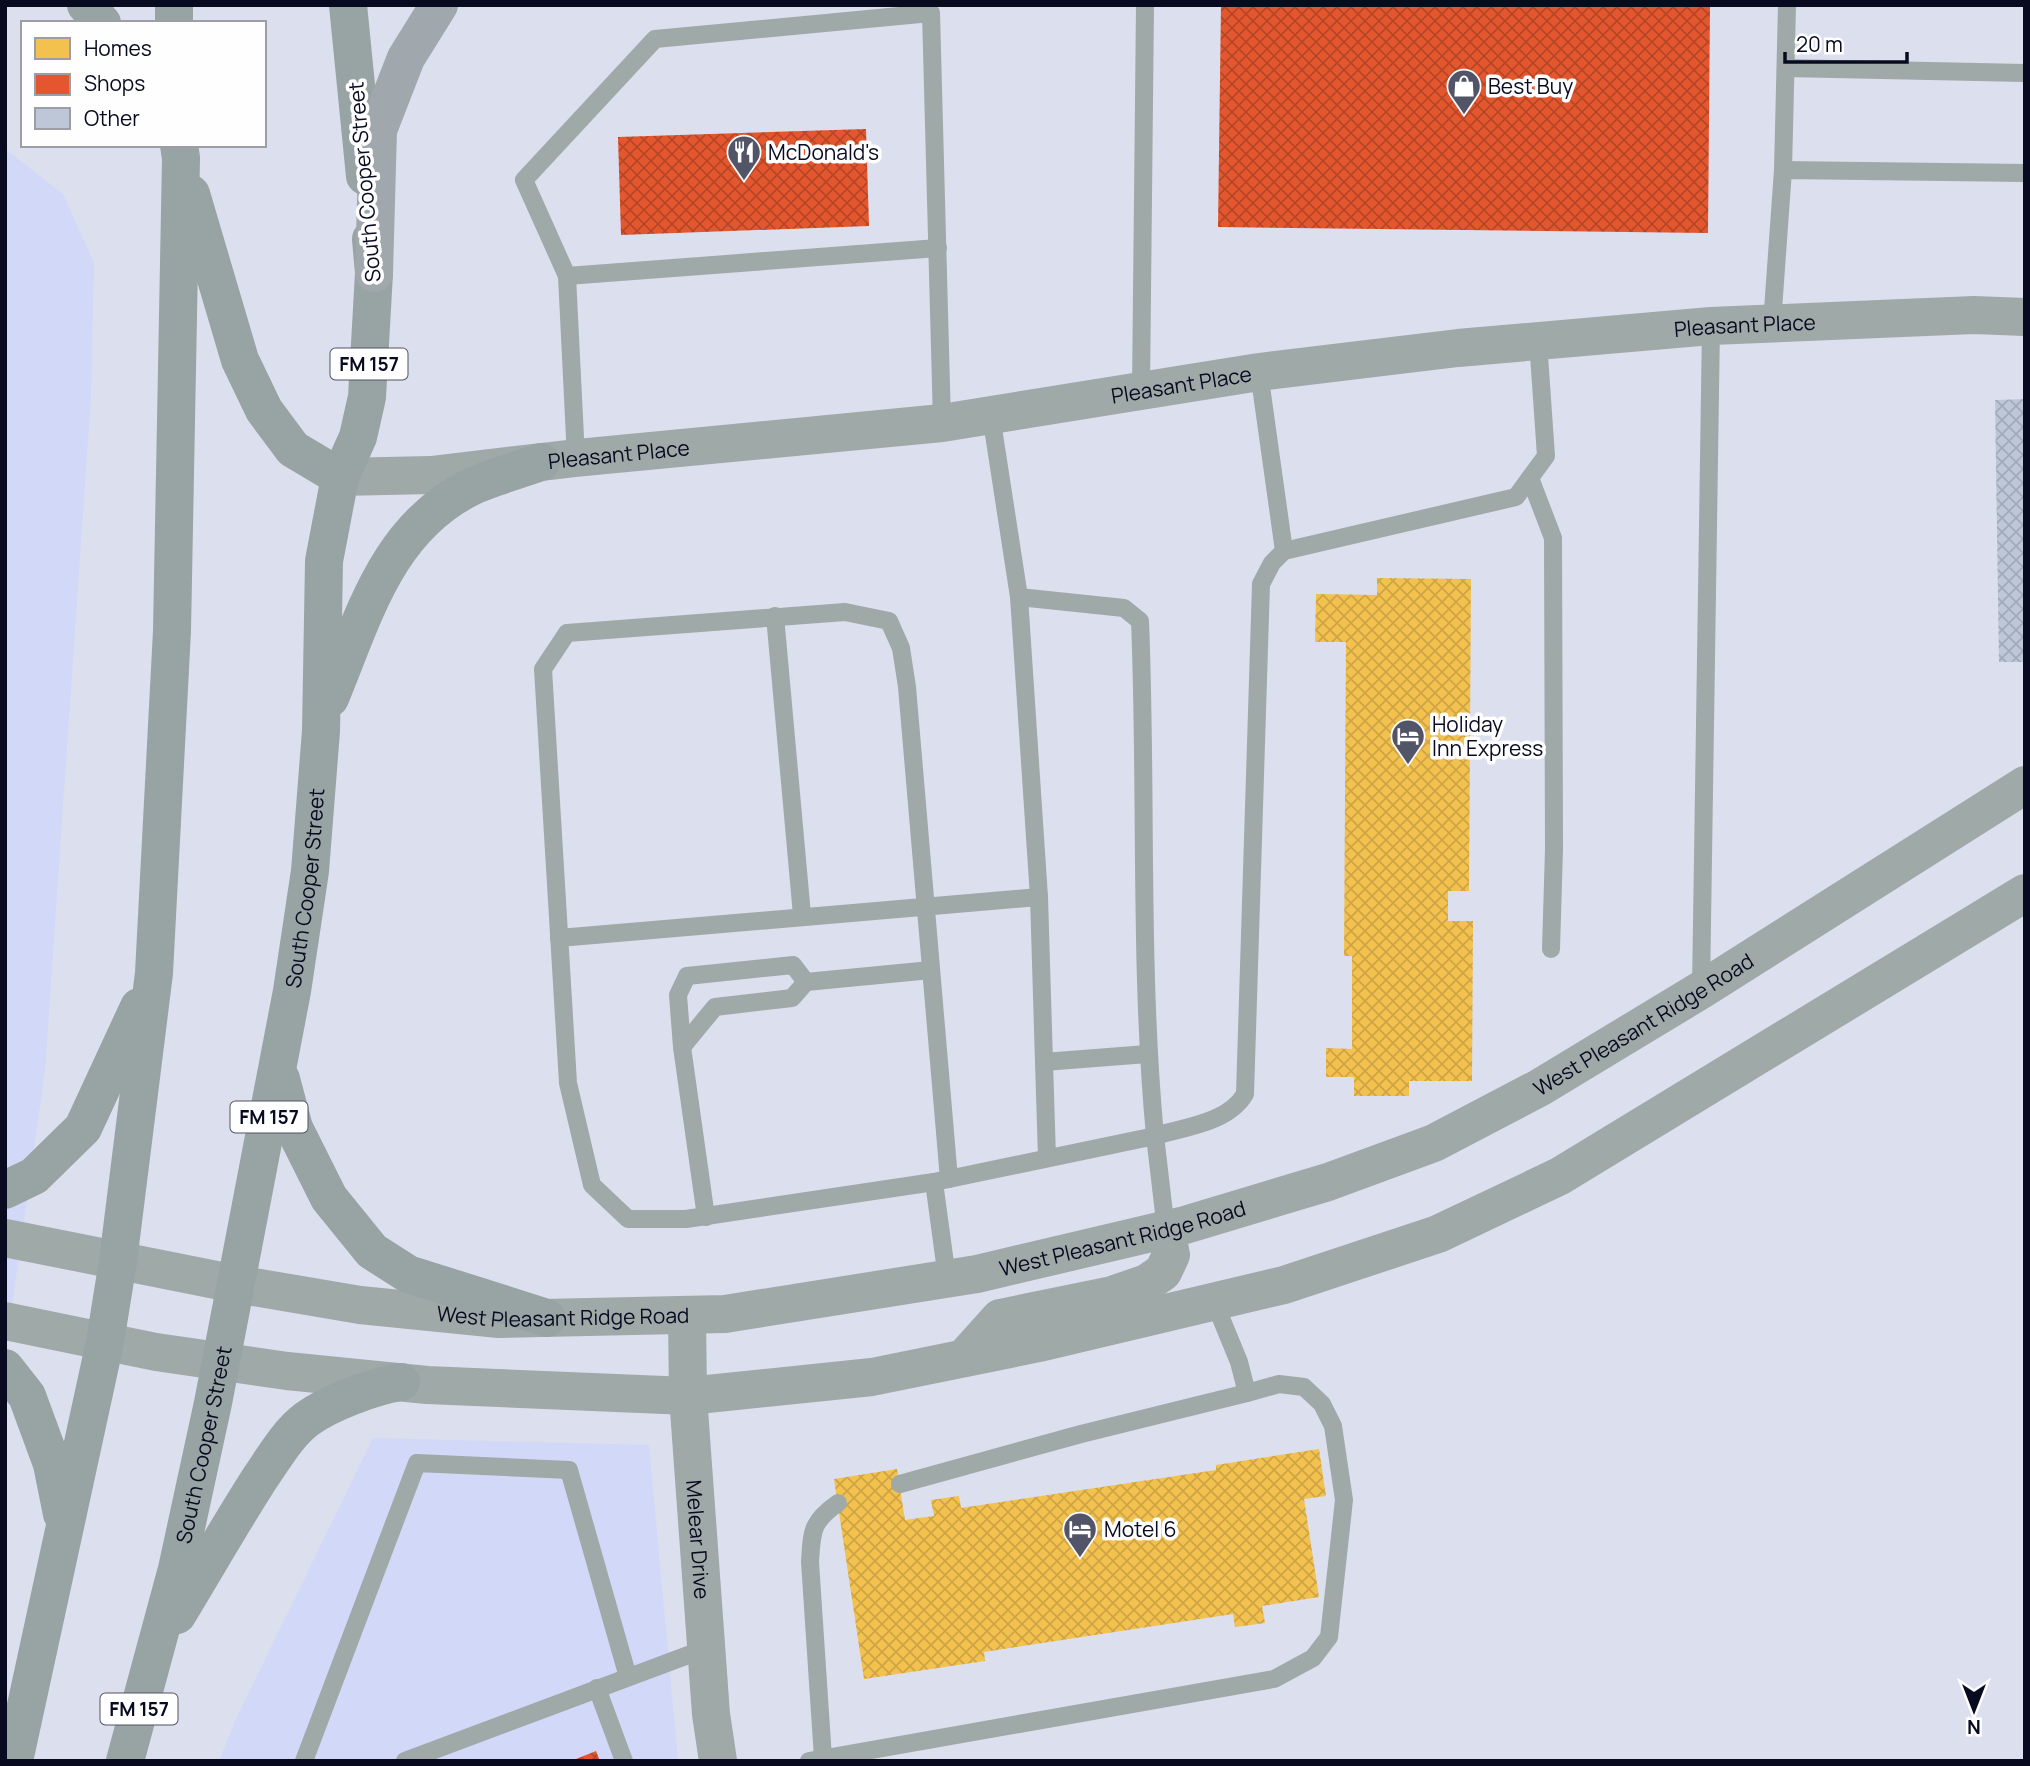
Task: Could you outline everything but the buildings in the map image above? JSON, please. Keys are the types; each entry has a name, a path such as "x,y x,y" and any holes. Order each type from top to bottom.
{"highway":[{"path":"374,273 379,130 406,58 439,5"}],"main road":[{"path":"86,5 100,21"},
{"name":"South Cooper Street","path":"125,1761 177,1569 222,1362 278,1066 310,871 322,719 324,561 340,477 358,436 367,397 374,273 348,5"},
{"path":"180,152 240,360 264,410 293,449 340,477"},
{"path":"14,1761 105,1342 118,1261 154,973 172,631 180,152"},
{"path":"322,719 377,584 400,545 434,510 474,485 558,460"},
{"path":"5,1189 34,1176 83,1128 154,973"},
{"path":"278,1066 294,1128 328,1198 372,1251 408,1273 547,1318"},
{"path":"5,1368 27,1396 52,1464 65,1531"},
{"path":"153,1656 283,1443 306,1419 372,1389 401,1382"}],"street":[{"name":"Pleasant Place","path":"340,477 431,475 942,423 1259,372 1458,348 1711,326 1974,315 2025,317"},
{"name":"West Pleasant Ridge Road","path":"5,1238 236,1284 360,1305 499,1319 725,1314 947,1278 1166,1230 1328,1182 1434,1143 1539,1088 1701,990 2025,785"},
{"path":"5,1321 156,1352 287,1371 401,1382 688,1396 872,1377 964,1358 1284,1285 1438,1234 1560,1177 2025,893"},
{"path":"964,1358 1000,1318 1112,1295 1147,1283 1163,1272 1171,1255 1166,1230"},
{"name":"Melear Drive","path":"687,1316 688,1396 712,1714 718,1761"}],"lane":[{"path":"1141,390 1145,5"},
{"path":"1772,324 1783,170 1787,5"},
{"path":"558,460 567,276 524,180 655,39 931,13 942,423"},
{"path":"1786,68 2025,73"},
{"path":"1783,170 2025,173"},
{"path":"567,276 938,248"},
{"path":"1701,990 1711,326"},
{"path":"947,1278 941,1180 931,970 907,687 901,648 889,621 845,612 567,633 543,669 568,1083 592,1185 628,1219 706,1217 941,1180 1155,1136 1225,1115 1238,1105 1245,1094 1261,584 1272,564 1284,551 1516,497 1546,456 1538,341"},
{"path":"1259,372 1284,551"},
{"path":"991,415 1019,597 1039,897 1047,1158"},
{"path":"1530,478 1553,538 1554,849 1551,949"},
{"path":"1019,597 1124,608 1140,621 1144,719 1147,1054 1166,1230"},
{"path":"775,616 802,915"},
{"path":"559,937 1039,897"},
{"path":"706,1217 682,1047 678,995 687,975 793,965 806,982"},
{"path":"682,1047 715,1007 792,998 806,982 931,970"},
{"path":"1044,1062 1147,1054"},
{"path":"1214,1301 1247,1393"},
{"path":"838,1503 820,1515 812,1534 810,1562 816,1759 1274,1679 1313,1658 1329,1637 1344,1500 1333,1426 1322,1404 1304,1387 1279,1384 1081,1434 900,1484"},
{"path":"304,1761 417,1463 569,1470 628,1678"},
{"path":"405,1761 708,1648"},
{"path":"597,1688 624,1761"}],"shaded area":[{"path":"5,149 63,194 94,263 91,396 45,1070 5,1356"},
{"path":"373,1438 649,1445 678,1761 219,1761 235,1721"}],"place":[{"name":"Best Buy","path":"1464,116"},
{"name":"McDonald's","path":"744,182"},
{"name":"Holiday Inn Express","path":"1408,766"},
{"name":"Motel 6","path":"1080,1559"}]}
